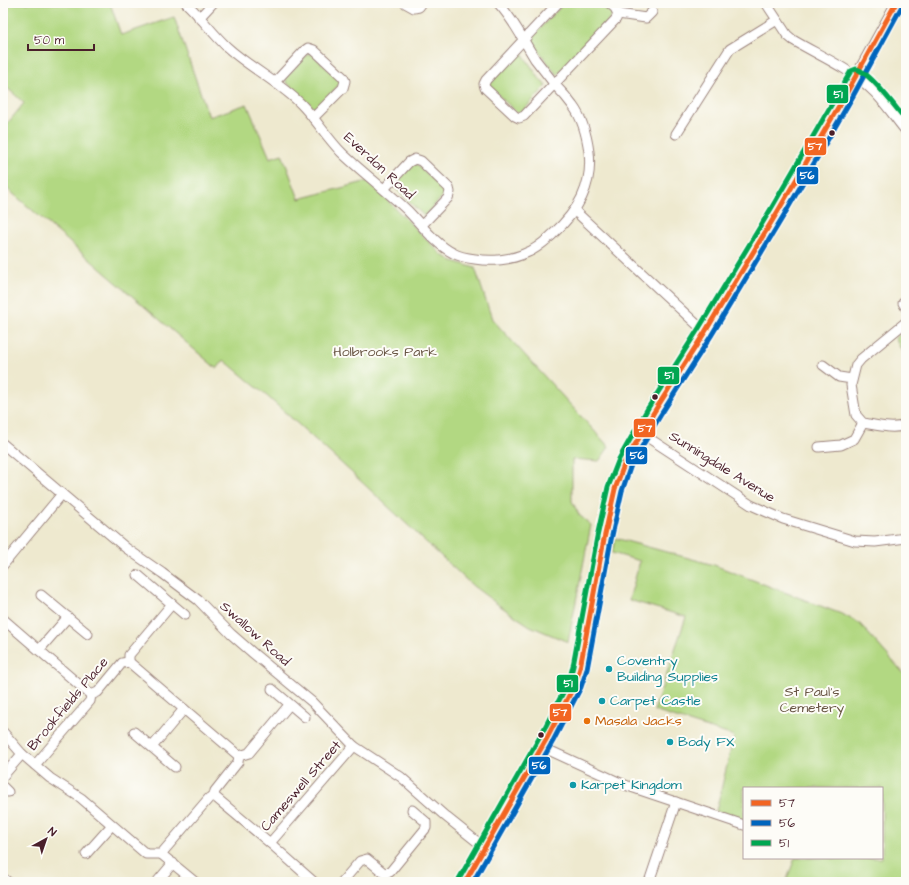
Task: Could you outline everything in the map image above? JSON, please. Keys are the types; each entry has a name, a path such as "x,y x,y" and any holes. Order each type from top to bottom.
{"street":[{"name":"Everdon Road","path":"186,3 227,47 290,93 340,151 360,170 384,189 442,245 453,254 481,260 513,258 541,245 574,211 588,182 589,152 581,122 574,106 554,84 534,58 511,18 498,3"},
{"path":"199,18 213,3"},
{"path":"406,3 414,8 419,7 422,3"},
{"path":"558,3 486,80 484,84 485,88 514,116 519,118 524,116 616,19 618,14"},
{"path":"609,3 615,8 618,14"},
{"path":"766,3 787,35 793,40 856,76 874,92 906,131"},
{"path":"465,882 542,747 572,689 578,674 615,489 625,462 641,433 778,211 856,76 896,3"},
{"path":"618,14 646,18 652,12"},
{"path":"676,134 730,50 777,20"},
{"path":"274,82 304,51 308,48 314,50 343,77 345,81 343,88 313,118"},
{"path":"384,189 409,162 415,159 421,161 449,188 450,192 448,198 422,225"},
{"path":"574,211 704,332"},
{"path":"906,322 861,359 856,365 851,385 856,415 863,423 895,427 900,427 906,424"},
{"path":"823,364 839,377 852,379"},
{"path":"820,447 841,445 854,439 863,423"},
{"name":"Sunningdale Avenue","path":"641,433 751,505 770,514 855,541 875,542 906,538"},
{"name":"Swallow Road","path":"3,444 126,548 198,600 231,634 312,702 354,746 401,778 485,848"},
{"path":"3,565 62,494"},
{"path":"138,575 185,615"},
{"path":"41,595 88,634"},
{"name":"Brookfields Place","path":"35,765 90,701 91,695 98,692 122,663 129,662 129,655 172,604"},
{"path":"39,650 68,617"},
{"path":"3,619 91,695"},
{"path":"129,662 239,756"},
{"path":"272,689 305,717"},
{"path":"239,756 249,753 289,704"},
{"path":"152,748 184,709"},
{"path":"3,732 22,754 50,778 81,798 146,854 161,854 195,882"},
{"path":"134,732 175,767"},
{"name":"Cameswell Street","path":"214,796 270,843 354,746"},
{"path":"542,747 625,785 743,825"},
{"path":"3,776 22,754"},
{"path":"161,854 209,798 214,796 215,791 238,762 239,756"},
{"path":"649,882 676,802"},
{"path":"342,882 360,861 367,859 384,873 390,872 426,828 426,822 412,810"},
{"path":"86,854 112,824"},
{"path":"270,843 314,882"},
{"path":"157,882 172,863"},
{"path":"3,878 8,882"}],"green space":[{"name":"Holbrooks Park","path":"3,3 110,3 121,35 174,17 209,117 247,104 270,158 282,154 299,199 368,181 442,255 453,261 475,268 492,319 609,447 599,461 572,459 572,501 579,515 591,525 568,642 530,626 473,586 268,397 224,360 217,369 3,185 3,129 24,103 3,84"},
{"path":"564,3 604,3 613,12 613,16 557,75 531,38"},
{"path":"520,50 546,86 521,113 517,113 489,86 490,82"},
{"path":"308,54 312,54 340,80 340,84 317,108 314,108 286,82 286,77"},
{"path":"413,164 417,164 445,191 445,194 424,216 393,186"},
{"path":"906,330 906,354 902,351 895,338"},
{"name":"St Paul's Cemetery","path":"615,538 714,565 844,615 860,624 906,676 906,882 786,882 795,859 883,859 883,787 743,787 743,821 716,811 734,736 654,711 686,617 629,600 640,561 612,553"}],"transit line":[{"name":"57","path":"465,882 547,738 575,684 580,668 604,539 615,489 625,462 654,412 705,332 778,211 847,92 896,3"},
{"name":"56","path":"473,882 553,741 581,687 587,669 611,540 622,491 631,465 784,215 853,96 902,6"},
{"name":"51","path":"459,879 541,735 569,681 608,487 619,459 648,408 699,328 772,207 851,71 856,69 868,76 906,120"}],"place":[{"name":"Coventry Building Supplies","path":"609,669"},
{"name":"Carpet Castle","path":"602,701"},
{"name":"Masala Jacks","path":"587,721"},
{"name":"Body FX","path":"670,742"},
{"name":"Karpet Kingdom","path":"573,785"}]}
